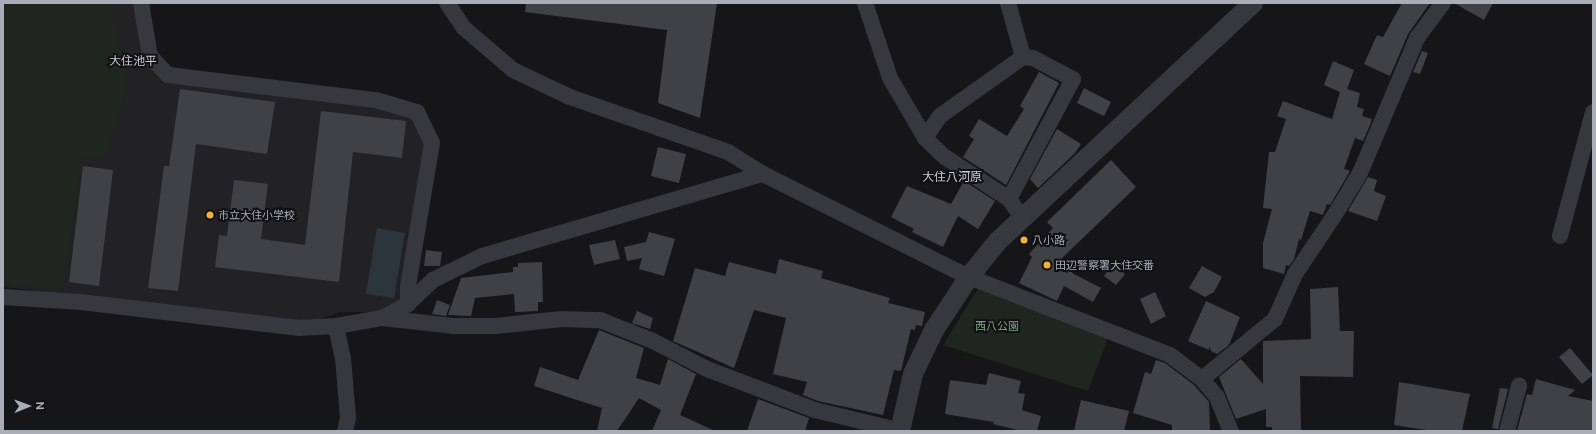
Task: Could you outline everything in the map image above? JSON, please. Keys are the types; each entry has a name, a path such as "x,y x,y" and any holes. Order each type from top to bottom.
{"street":[{"path":"141,3 150,56 168,75 376,100 417,112 432,143 408,287 408,304"},
{"path":"447,3 464,28 513,70 570,97 728,152 763,174 969,277 1170,355 1202,380 1217,397 1231,431"},
{"path":"865,3 890,78 925,138 945,157 1009,199 1023,219"},
{"path":"1008,3 1023,57"},
{"path":"3,297 81,302 298,328 336,326 382,318 453,326 495,326 562,319 600,320 653,341 707,369 815,410 900,431 913,374 934,330 969,277 997,242 1253,3"},
{"path":"1202,380 1275,319 1295,274 1334,216 1360,173 1417,38 1443,3"},
{"path":"925,138 940,116 1023,57 1033,58 1073,79 1009,199"},
{"path":"1560,236 1593,112"},
{"path":"382,318 408,304 433,280 482,256 763,174"},
{"path":"336,326 343,358 348,418 346,431"},
{"path":"1507,431 1519,386"}],"shaded area":[{"name":"市立大住小学校","path":"3,3 133,3 148,57 158,78 368,106 410,116 428,142 403,299 384,312 340,312 320,319 298,321 3,287"},
{"path":"377,228 405,233 394,298 366,294"}],"green space":[{"path":"8,3 110,3 127,86 105,157 82,156 64,289 3,283 3,5"},
{"name":"西八公園","path":"982,282 1110,333 1088,391 943,345"}],"building":[{"path":"526,3 717,3 700,118 658,103 667,30 525,12"},
{"path":"1402,3 1430,3 1408,34 1390,76 1364,64 1377,35 1383,37"},
{"path":"1454,3 1493,3 1484,20"},
{"path":"1422,51 1428,53 1420,74 1413,72"},
{"path":"1333,61 1354,70 1347,89 1360,93 1357,107 1364,109 1362,116 1372,119 1363,141 1355,138 1344,169 1350,171 1330,205 1327,204 1323,215 1310,211 1301,240 1299,239 1294,259 1289,266 1286,265 1284,274 1263,268 1263,243 1272,209 1263,208 1269,152 1275,152 1286,119 1277,116 1283,101 1332,119 1340,92 1324,85"},
{"path":"1039,72 1059,83 1006,185 963,157 974,139 969,136 979,119 1007,136 1024,109 1020,106"},
{"path":"1084,88 1111,102 1104,116 1077,103"},
{"path":"180,89 275,102 267,154 196,144 178,291 148,288 164,166 169,166"},
{"path":"321,111 406,121 402,158 353,152 339,282 215,267 219,235 227,236 234,180 268,184 261,239 305,245"},
{"path":"1057,129 1081,144 1075,153 1038,188 1030,179"},
{"path":"658,147 686,154 679,183 651,176"},
{"path":"1111,160 1136,187 1061,259 1076,267 1072,273 1101,288 1093,302 1064,286 1057,301 1019,283 1032,257 1029,254 1053,228 1047,222"},
{"path":"83,166 113,170 99,286 69,282"},
{"path":"1368,177 1377,180 1374,191 1386,196 1377,221 1348,211"},
{"path":"964,181 995,201 978,229 958,216 943,247 912,232 914,229 891,217 907,186 951,204"},
{"path":"649,232 675,239 664,276 639,269 642,258 627,261 624,247 646,242"},
{"path":"615,240 620,259 594,265 589,245"},
{"path":"426,250 442,252 440,266 424,266"},
{"path":"779,259 823,271 821,278 890,298 888,303 925,312 922,326 916,325 915,330 911,329 901,371 894,370 883,415 818,401 803,395 807,382 773,374 786,318 754,310 734,368 673,341 695,268 725,276 729,262 776,274"},
{"path":"542,262 543,302 538,302 538,311 515,312 514,294 475,298 471,316 448,315 461,278 513,272 513,267 518,267 518,263"},
{"path":"1112,264 1125,274 1116,285 1104,276"},
{"path":"1202,266 1222,277 1214,292 1205,297 1189,288"},
{"path":"1338,287 1340,331 1354,331 1353,377 1300,376 1301,431 1272,431 1272,427 1266,427 1266,409 1236,419 1219,377 1241,359 1263,384 1263,341 1311,339 1310,289"},
{"path":"1155,292 1166,316 1151,324 1140,299"},
{"path":"437,300 450,305 446,316 432,314"},
{"path":"1206,301 1240,317 1229,345 1217,354 1211,351 1209,346 1209,350 1188,341"},
{"path":"637,311 653,318 650,329 632,323"},
{"path":"599,330 644,348 636,378 660,385 668,359 696,374 680,415 715,431 652,431 661,410 639,398 617,431 597,431 602,408 534,386 540,367 578,380"},
{"path":"1570,348 1593,375 1582,384 1559,357"},
{"path":"1156,360 1165,363 1194,385 1209,402 1210,431 1172,431 1172,425 1133,413 1145,372 1151,374"},
{"path":"989,373 1021,381 1018,393 1025,394 1022,410 1041,416 1037,431 1021,431 993,424 994,422 945,414 950,380 986,385"},
{"path":"1536,379 1575,390 1568,396 1593,401 1593,431 1517,431 1527,394 1532,395"},
{"path":"1399,382 1470,394 1462,431 1432,431 1394,425"},
{"path":"1500,388 1508,389 1498,429 1492,428"},
{"path":"758,399 809,418 805,431 747,431"},
{"path":"1081,400 1129,411 1124,431 1074,431"}],"place":[{"name":"市立大住小学校","path":"210,215"},
{"name":"八小路","path":"1024,240"},
{"name":"田辺警察署大住交番","path":"1047,265"}],"district":[{"name":"大住池平","path":"133,62"},
{"name":"大住八河原","path":"952,178"}]}
